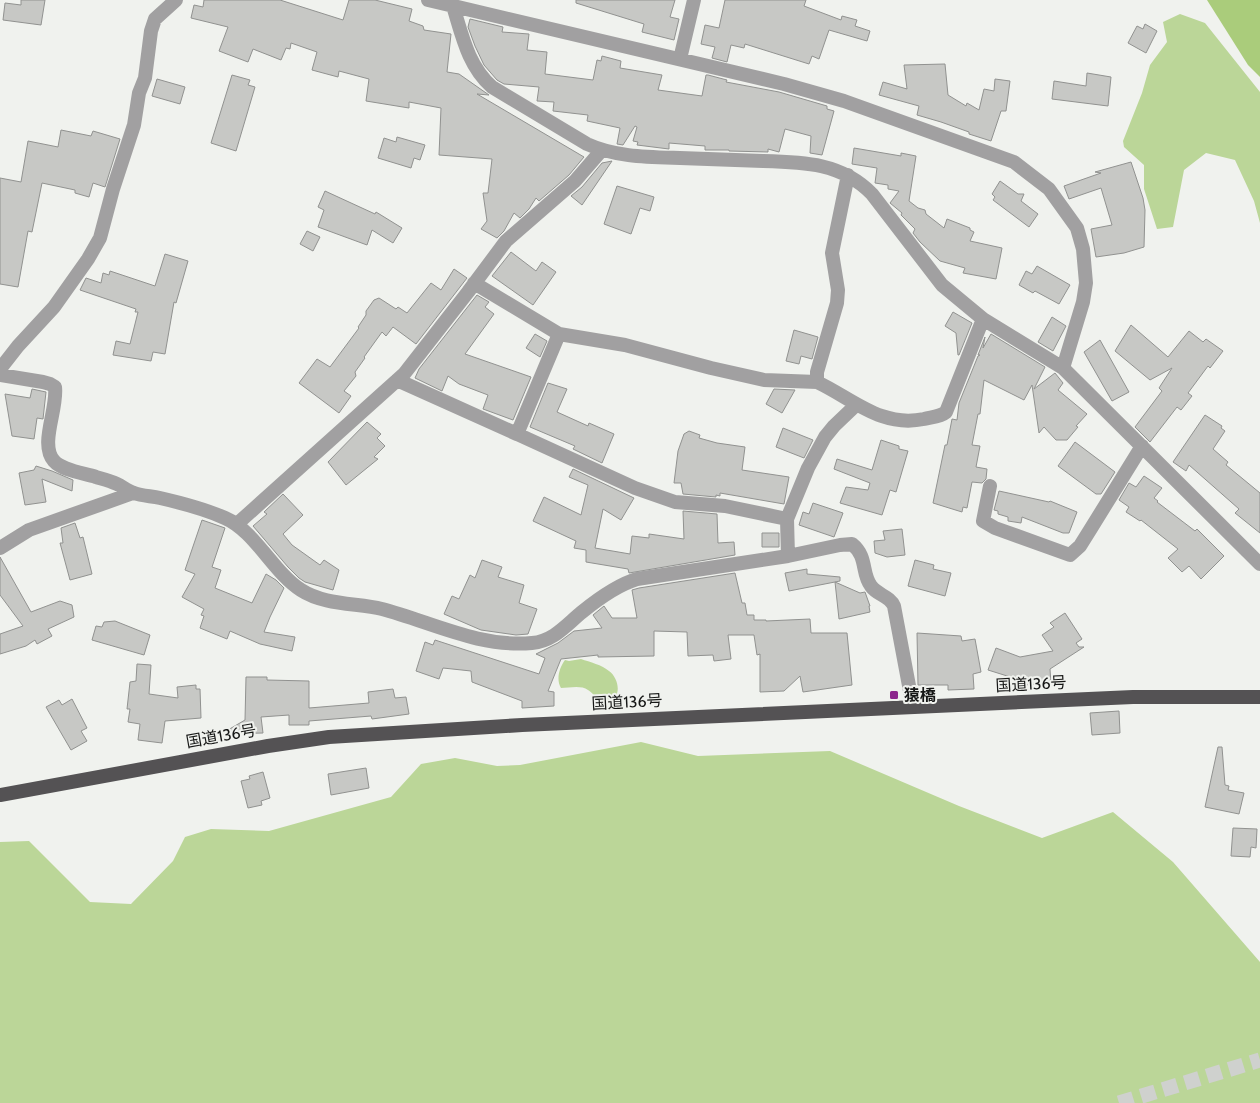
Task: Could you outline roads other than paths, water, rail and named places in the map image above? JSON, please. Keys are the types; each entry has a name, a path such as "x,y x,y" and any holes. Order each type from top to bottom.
{"highway":[{"name":"国道136号","path":"0,794 268,746 329,737 522,724 1133,697 1260,697"}],"street":[{"path":"0,369 18,346 54,307 88,259 100,238 113,190 134,126 138,93 145,78 151,31 155,19 176,0"},
{"path":"428,0 784,84 844,101 1014,162 1049,189 1065,209 1077,228 1083,249 1086,283 1083,302 1063,368"},
{"path":"680,59 694,0"},
{"path":"453,6 467,49 481,78 492,87 601,151 643,157 790,162 821,166 848,175 862,184 872,194 942,284 983,319 1063,368 1260,564"},
{"path":"236,524 397,380 419,355 506,241 575,181 601,151"},
{"path":"817,382 817,372 837,303 838,290 832,253 848,175"},
{"path":"474,283 558,334 624,345 764,380 817,382 856,405 890,420 917,420 942,415 946,412 983,319"},
{"path":"517,434 558,334"},
{"path":"0,375 43,382 55,387 55,400 48,444 50,455 61,466 108,480 132,493 160,498 225,518 236,524 289,581 302,591 313,596 381,609 480,639 510,643 533,643 551,638 584,611 626,582 637,579 788,556 852,544 862,555 869,584 876,592 890,600 894,606 913,707"},
{"path":"397,380 635,488 676,502 725,506 787,519"},
{"path":"788,556 787,519 808,468 825,437 856,405"},
{"path":"990,486 983,521 995,528 1070,555 1080,546 1142,446"},
{"path":"0,548 28,530 132,493"}],"tunnel":[{"path":"1119,1103 1260,1060"}],"place":[{"name":"猿橋","path":"894,695"}]}
